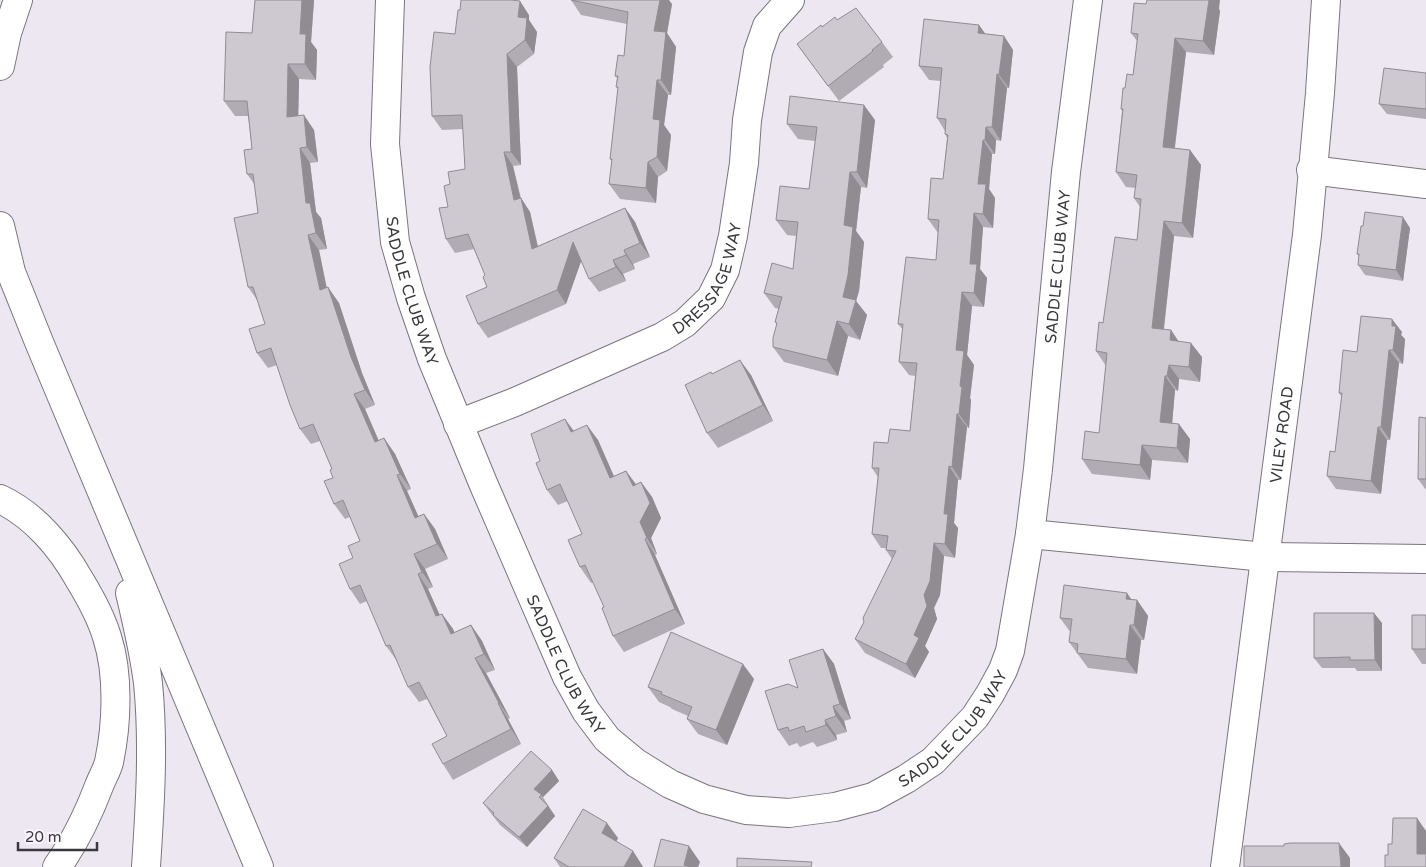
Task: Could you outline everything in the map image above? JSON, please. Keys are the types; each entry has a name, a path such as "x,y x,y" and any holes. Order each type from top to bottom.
{"main road":[{"path":"0,66 7,32 18,0"},
{"name":"SADDLE CLUB WAY","path":"390,0 385,144 395,242 429,351 458,424 567,677 586,711 607,739 636,763 670,784 704,799 746,810 789,813 835,807 873,797 906,779 933,761 975,717 1003,670 1010,651 1030,534 1038,469 1066,172 1088,0"},
{"name":"DRESSAGE WAY","path":"458,424 515,402 662,337 685,323 711,298 725,270 733,236 744,163 747,120 758,52 767,26 790,0"},
{"name":"VILEY ROAD","path":"1224,867 1306,235 1320,92 1326,0"},
{"path":"1312,170 1426,184"},
{"path":"0,226 11,272 259,867"},
{"path":"0,499 10,504 41,529 67,558 92,600 108,637 114,677 115,720 108,763 89,811 68,852 57,867"},
{"path":"111,513 138,628 148,683 151,791 146,867"},
{"path":"1030,534 1265,557 1426,560"}],"building":[{"path":"255,0 302,0 300,34 306,34 305,64 288,64 287,117 304,115 307,147 300,148 306,203 310,203 316,233 308,235 320,290 328,287 351,357 365,390 354,394 375,442 384,438 400,474 397,475 415,518 424,514 437,544 414,554 422,572 418,574 436,616 442,614 451,634 471,625 484,654 475,658 511,729 443,764 432,744 447,736 419,682 408,687 390,645 386,646 360,585 350,589 339,564 353,558 348,546 360,541 343,500 334,504 324,481 333,478 330,470 332,469 313,424 300,429 271,348 257,353 249,329 265,324 253,287 248,287 234,218 258,213 253,174 247,174 244,150 252,149 247,101 224,101 226,32 252,33"},
{"path":"461,0 520,1 518,17 527,18 525,40 507,54 511,152 504,152 514,200 521,198 532,249 625,208 640,243 624,250 626,255 613,260 616,267 589,279 573,242 557,290 478,324 466,296 487,287 483,277 485,275 468,234 446,239 439,208 448,207 444,186 450,184 448,172 465,169 462,115 432,116 430,67 434,32 455,34"},
{"path":"571,0 660,0 654,31 666,32 661,80 657,80 653,119 660,120 657,157 648,162 646,188 609,184 618,87 616,87 618,76 615,76 618,55 624,56 628,12"},
{"path":"1147,0 1209,0 1203,41 1175,38 1163,147 1190,150 1182,223 1164,221 1152,328 1171,330 1170,340 1191,343 1189,367 1169,365 1167,376 1165,376 1160,422 1179,424 1177,448 1142,445 1140,465 1082,459 1085,431 1099,433 1107,353 1096,351 1099,322 1103,323 1115,237 1137,240 1141,199 1134,198 1137,175 1116,172 1123,109 1121,109 1123,88 1125,88 1127,74 1133,75 1138,34 1131,33 1134,3 1146,4"},
{"path":"856,8 882,42 828,86 797,44 821,25 822,27 835,17 837,20"},
{"path":"924,19 979,25 978,33 1004,36 999,75 997,74 992,127 986,127 985,140 983,140 978,184 986,184 983,214 974,213 970,264 977,264 974,293 962,292 956,350 964,351 960,386 962,387 959,414 957,414 952,467 949,466 944,514 948,514 945,544 934,543 930,581 924,595 927,606 914,635 919,638 906,664 855,639 864,622 863,618 896,551 886,550 888,536 872,534 879,468 872,468 874,442 888,443 890,429 910,431 917,363 899,362 903,324 898,324 906,257 936,260 939,220 928,219 931,178 943,179 948,135 945,134 946,119 937,118 942,68 919,66"},
{"path":"1384,68 1426,73 1426,109 1379,104"},
{"path":"790,96 864,105 857,172 850,172 844,225 853,227 848,275 843,297 856,300 849,324 837,321 827,360 773,347 777,323 775,322 782,297 764,293 772,263 793,269 798,222 776,220 780,186 809,189 817,127 787,124"},
{"path":"1365,212 1403,217 1396,270 1358,265 1359,254 1357,254"},
{"path":"1361,316 1392,319 1392,326 1396,326 1393,350 1389,350 1381,427 1378,427 1371,481 1327,476 1330,451 1335,452 1342,393 1339,393 1343,350 1357,352"},
{"path":"740,360 763,405 707,433 685,385"},
{"path":"1419,417 1426,418 1426,479 1418,479"},
{"path":"565,419 571,432 587,425 610,478 626,471 633,486 641,482 650,503 640,522 647,538 645,539 675,609 613,636 602,608 604,607 585,565 580,567 568,540 582,534 560,484 547,490 536,463 540,461 531,434"},
{"path":"1064,585 1127,593 1126,599 1137,600 1134,625 1130,625 1126,659 1077,653 1078,644 1069,642 1072,619 1060,618"},
{"path":"1314,613 1374,613 1375,660 1350,660 1350,657 1314,658"},
{"path":"1412,615 1426,615 1426,649 1412,649"},
{"path":"671,632 743,664 716,730 687,719 692,707 648,687"},
{"path":"823,649 840,704 833,706 836,716 825,720 826,725 806,732 804,726 789,731 788,727 778,730 765,691 788,684 798,688 789,660"},
{"path":"531,751 552,770 534,789 542,795 539,797 548,806 519,837 493,815 494,813 483,803"},
{"path":"583,809 607,823 602,833 633,851 624,867 569,867 554,858"},
{"path":"1393,818 1417,818 1417,854 1426,854 1426,867 1385,867 1385,855 1388,855 1388,844 1392,844"},
{"path":"661,839 689,846 684,865 690,867 654,867"},
{"path":"1339,843 1341,867 1244,867 1244,846 1284,846 1284,844"},
{"path":"737,858 812,862 811,867 737,867"}]}
